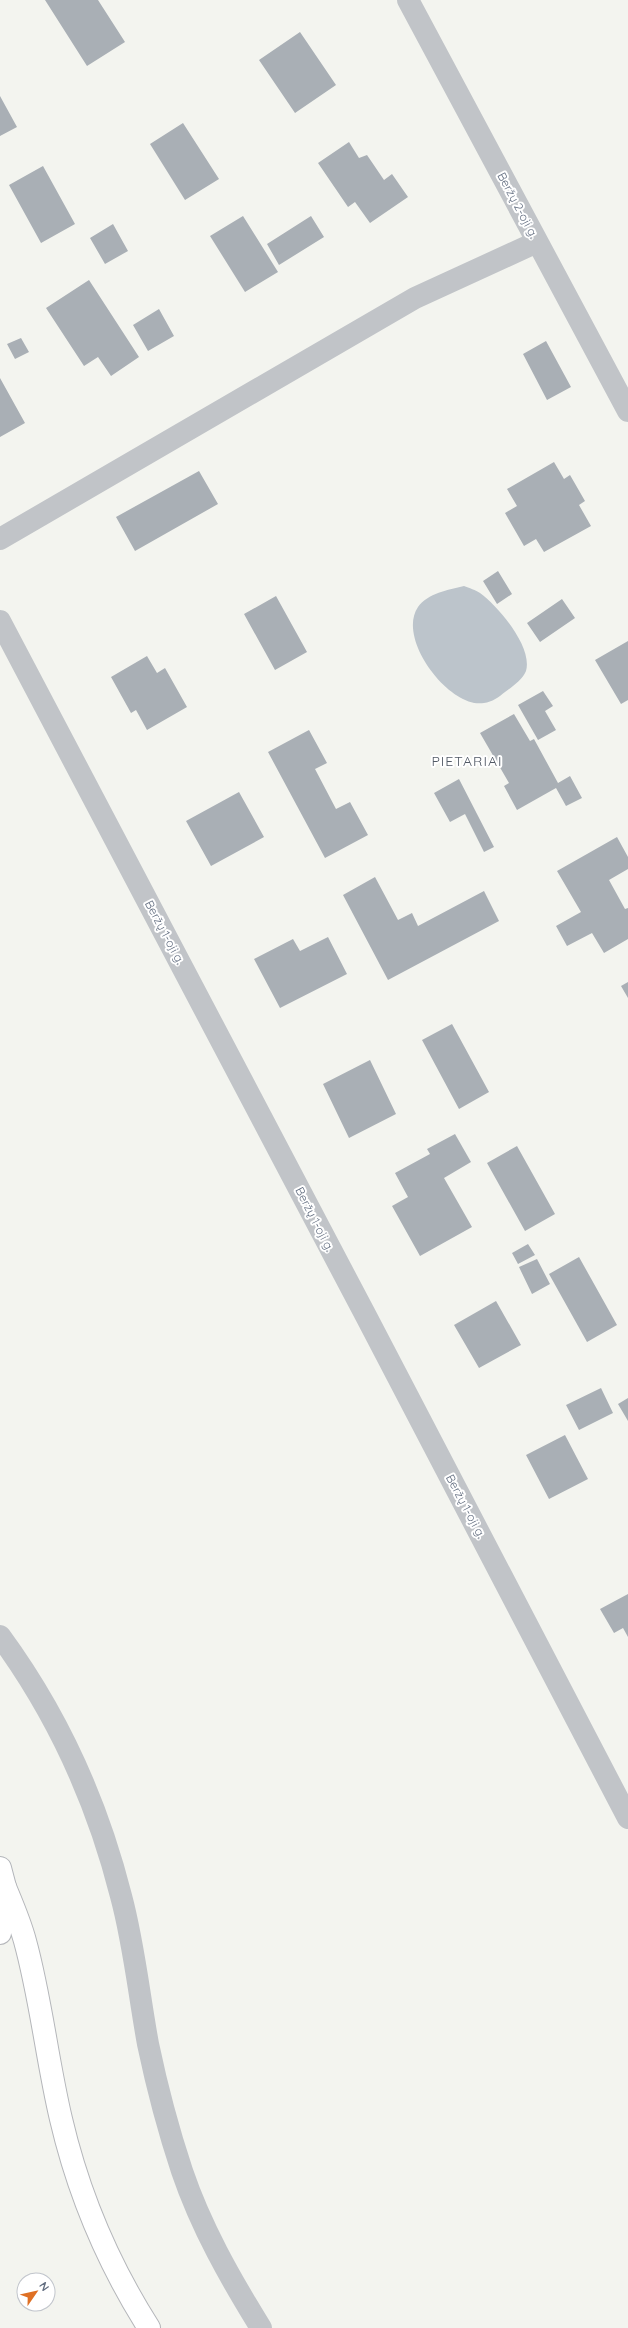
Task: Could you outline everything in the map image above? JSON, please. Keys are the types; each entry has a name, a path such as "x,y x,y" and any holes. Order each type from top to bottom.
{"highway":[{"path":"0,1933 2,1878"},
{"path":"2,1878 25,1939 36,1986 61,2120 80,2185 105,2247 149,2328"}],"street":[{"name":"Beržų 2-oji g.","path":"408,0 628,411"},
{"path":"0,538 415,298 537,242"},
{"name":"Beržų 1-oji g.","path":"0,621 289,1166 357,1302 481,1535 628,1818"},
{"path":"0,1636 28,1674 57,1724 85,1783 105,1839 122,1898 148,2045 163,2108 182,2172 208,2235 234,2284 261,2328"}],"shaded area":[{"path":"464,586 480,593 496,607 519,639 527,661 525,674 520,680 490,702 470,702 456,695 442,684 420,653 414,636 413,621 418,607 422,602 433,595"}],"building":[{"path":"45,0 98,0 125,42 87,66"},
{"path":"300,32 336,85 295,113 259,60"},
{"path":"0,96 17,127 0,136"},
{"path":"183,123 219,179 185,200 150,144"},
{"path":"349,142 359,158 367,155 384,180 392,174 408,197 370,223 355,202 348,207 318,163"},
{"path":"43,166 75,224 41,243 9,185"},
{"path":"243,216 278,272 245,292 210,236"},
{"path":"311,216 324,237 279,265 267,244"},
{"path":"113,224 128,251 105,264 90,238"},
{"path":"89,280 139,357 111,376 98,357 84,366 46,308"},
{"path":"159,309 174,336 148,351 133,325"},
{"path":"21,338 29,352 15,359 7,344"},
{"path":"546,341 571,387 547,400 523,354"},
{"path":"0,378 25,423 0,437"},
{"path":"554,462 564,479 570,475 585,501 579,505 591,526 544,552 536,539 524,546 505,513 517,506 507,489"},
{"path":"199,471 218,504 135,551 116,517"},
{"path":"498,571 512,594 497,604 483,581"},
{"path":"276,596 307,652 275,670 244,614"},
{"path":"562,599 575,618 540,642 527,623"},
{"path":"628,641 628,700 621,704 595,660"},
{"path":"147,656 157,673 165,668 187,707 147,730 136,710 131,713 111,677"},
{"path":"543,691 553,706 545,711 556,730 538,740 518,705"},
{"path":"514,714 530,741 534,739 558,783 570,776 582,798 566,806 556,788 517,810 504,786 509,783 480,733"},
{"path":"309,730 327,763 315,769 336,809 350,802 368,835 325,858 268,752"},
{"path":"459,779 494,847 484,852 465,814 450,822 434,793"},
{"path":"239,792 264,837 211,866 186,821"},
{"path":"617,837 628,857 628,869 609,880 625,909 628,908 628,939 604,953 592,933 567,946 556,926 581,912 557,871"},
{"path":"375,877 398,920 412,913 418,926 484,891 499,921 388,980 343,895"},
{"path":"328,937 347,974 280,1008 254,959 293,939 300,951"},
{"path":"628,982 628,998 621,986"},
{"path":"452,1024 489,1092 459,1109 422,1040"},
{"path":"370,1060 396,1114 349,1138 323,1084"},
{"path":"455,1134 471,1162 444,1178 472,1227 420,1256 392,1206 408,1197 395,1173 430,1154 427,1149"},
{"path":"517,1146 555,1214 525,1231 487,1163"},
{"path":"528,1244 535,1255 518,1264 512,1253"},
{"path":"579,1257 617,1325 587,1342 549,1274"},
{"path":"537,1259 550,1284 532,1294 519,1267"},
{"path":"496,1301 521,1345 479,1368 454,1325"},
{"path":"601,1388 613,1413 579,1430 566,1405"},
{"path":"628,1398 628,1421 618,1404"},
{"path":"565,1435 588,1479 549,1499 526,1455"},
{"path":"628,1594 628,1637 623,1628 614,1633 600,1609"}],"district":[{"name":"PIETARIAI","path":"467,761"}]}
